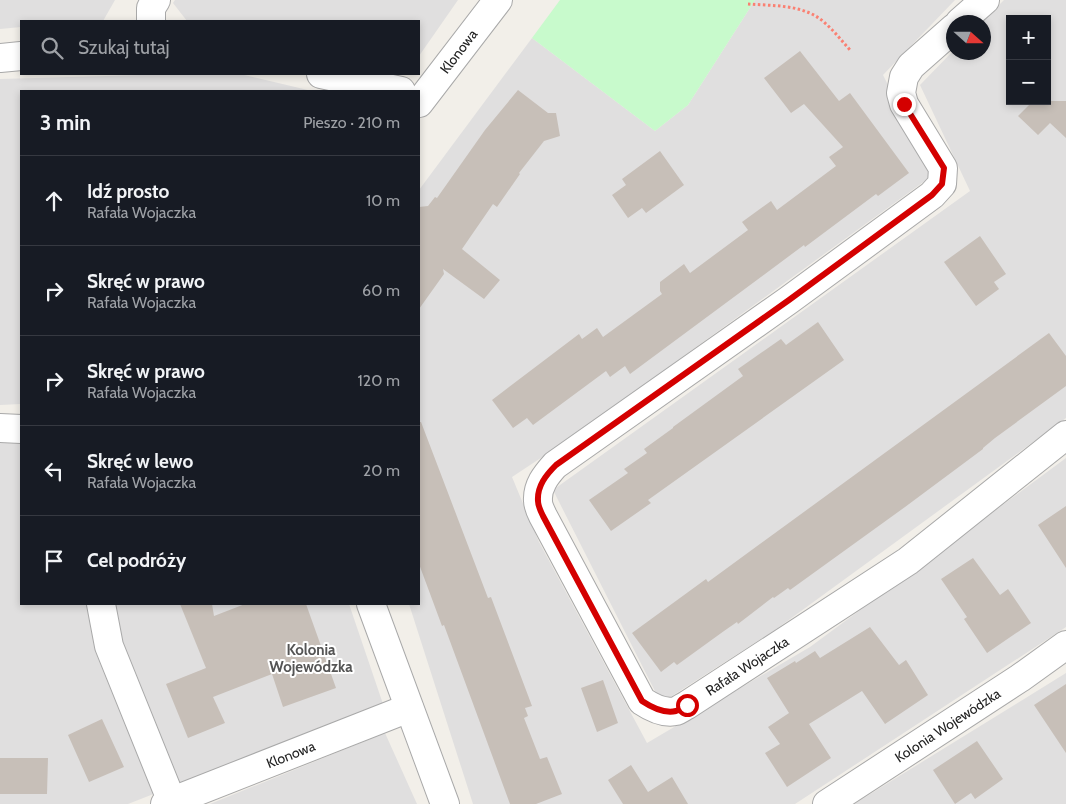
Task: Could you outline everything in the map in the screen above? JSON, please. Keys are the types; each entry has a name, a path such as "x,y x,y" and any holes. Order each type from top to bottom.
{"street":[{"path":"151,20 151,8 156,0"},
{"name":"Klonowa","path":"420,92 498,0"},
{"path":"968,15 985,0"},
{"name":"Rafała Wojaczka","path":"946,35 911,66 904,77 901,93 904,104 944,168 942,184 932,195 781,306 556,465 545,476 539,490 538,502 543,516 642,701 659,710 675,711 908,561 1066,435"},
{"path":"0,58 20,56"},
{"path":"325,75 384,90"},
{"path":"0,428 20,429"},
{"name":"Klonowa","path":"101,605 109,646 169,803 409,708"},
{"path":"371,605 445,804"},
{"name":"Kolonia Wojewódzka","path":"828,804 1020,678 1066,645"}],"path":[{"path":"748,4 791,7 810,13 825,22 850,50"}],"shaded area":[{"path":"0,0 115,0 104,20 20,20 20,27 0,29"},
{"path":"175,0 458,0 420,55 420,20 186,20 173,3"},
{"path":"755,0 955,0 883,75 933,175 571,438 512,477 539,542 647,743 810,647 1066,458 1066,627 795,804 473,804 409,605 420,605 420,189 532,38 655,131 688,105"},
{"path":"1004,0 1066,0 1066,418 775,630 661,703 553,490 970,191 920,85 946,58 946,60 991,60 991,15 989,15"},
{"path":"142,75 244,75 308,90 20,90 20,404 0,405 0,79"},
{"path":"0,440 20,440 20,605 349,605 383,704 128,804 0,804"},
{"path":"1066,673 1066,804 854,804"},
{"path":"385,733 417,804 210,804"}],"green space":[{"path":"560,0 755,0 688,105 655,131 532,38"}],"building":[{"path":"800,51 839,101 850,93 909,173 878,196 876,194 805,247 804,245 630,374 625,366 610,377 606,371 533,425 527,418 513,428 492,400 579,334 582,339 597,328 603,337 662,294 660,282 684,264 690,273 748,230 742,222 771,201 777,210 836,166 829,157 843,147 804,104 791,113 764,78"},
{"path":"518,90 548,113 556,113 560,136 544,141 519,173 497,207 493,204 462,249 500,280 484,299 443,269 444,274 420,308 420,207 428,206 435,197 437,198 485,130"},
{"path":"1051,101 1066,101 1066,138 1050,123 1038,135 1018,116 1029,105 1051,105"},
{"path":"660,151 684,185 646,213 642,208 628,218 612,195 626,185 622,179"},
{"path":"980,236 1006,274 994,282 999,289 976,306 944,262"},
{"path":"818,322 844,360 648,500 651,503 611,531 589,500 628,473 624,469 647,453 644,449 743,376 738,369 781,339 786,345"},
{"path":"1049,333 1066,356 1066,386 905,507 790,590 788,588 773,597 738,624 737,622 677,665 674,662 661,672 632,633 706,579 708,582"},
{"path":"420,422 488,598 491,597 532,706 525,708 528,716 524,718 540,759 547,757 562,794 536,804 510,804 444,625 442,626 420,567"},
{"path":"1066,506 1066,568 1038,525"},
{"path":"973,558 1000,595 1008,589 1031,623 987,653 964,619 967,617 941,579"},
{"path":"180,605 212,605 214,616 242,605 306,605 336,688 283,707 272,674 213,697 225,723 188,738 166,684 206,668"},
{"path":"870,627 899,665 906,660 928,695 885,724 862,691 809,724 831,758 787,787 765,753 780,744 768,727 789,713 767,678 815,651 820,658"},
{"path":"603,680 618,723 597,732 581,688"},
{"path":"1066,684 1066,753 1034,705"},
{"path":"102,719 124,767 89,782 68,735"},
{"path":"977,741 1003,779 975,799 971,793 955,804 933,770"},
{"path":"0,758 48,758 47,794 0,794"},
{"path":"631,765 648,792 672,777 688,804 623,804 608,780"}],"district":[{"name":"Kolonia Wojewódzka","path":"311,658"}],"route":[{"path":"687,705 675,711 659,710 642,701 543,516 538,502 539,490 545,476 556,465 789,300 932,195 942,184 944,168 904,104"}]}
